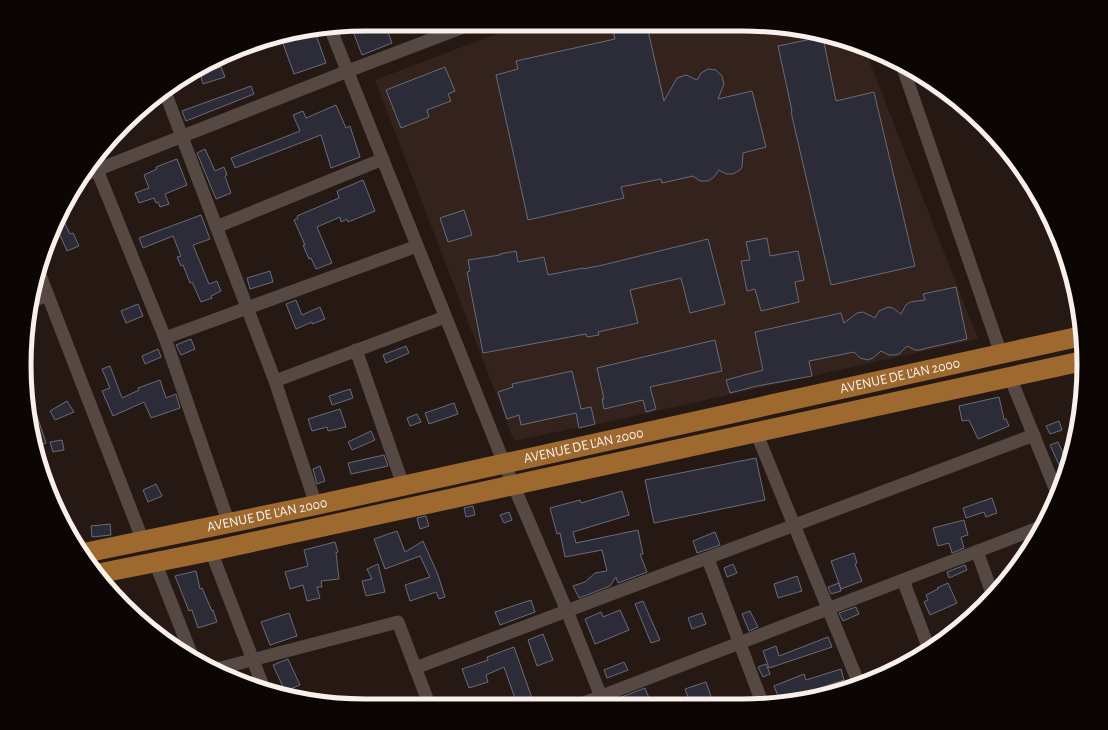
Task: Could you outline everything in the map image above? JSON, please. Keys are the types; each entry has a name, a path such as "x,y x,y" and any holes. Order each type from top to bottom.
{"main road":[{"name":"AVENUE DE L'AN 2000","path":"88,552 229,524 1075,337"},
{"name":"AVENUE DE L'AN 2000","path":"104,572 211,551 1077,362"}],"street":[{"path":"93,171 453,31"},
{"path":"333,33 504,463 567,611 601,699"},
{"path":"904,72 1001,354"},
{"path":"167,96 275,381 316,505"},
{"path":"216,227 383,159"},
{"path":"96,170 164,338 229,524"},
{"path":"164,338 417,246"},
{"path":"42,280 143,541"},
{"path":"37,299 48,295"},
{"path":"275,381 446,317"},
{"path":"356,350 403,485"},
{"path":"1010,377 1054,486"},
{"path":"756,432 857,679"},
{"path":"416,668 1034,435"},
{"path":"607,699 740,643 1034,529"},
{"path":"211,551 262,682"},
{"path":"977,551 990,589"},
{"path":"708,559 760,698"},
{"path":"155,562 189,649"},
{"path":"903,580 927,644"},
{"path":"223,668 398,622 427,699"}],"shaded area":[{"path":"504,31 765,32 808,37 829,42 867,55 978,339 576,429 514,441 375,80"}],"building":[{"path":"388,31 392,43 362,55 353,32"},
{"path":"613,31 648,31 664,101 677,78 686,75 697,80 701,73 708,69 716,70 722,76 724,84 718,99 752,91 766,147 743,153 742,167 733,174 726,174 719,170 714,177 708,181 700,181 693,176 662,183 661,179 621,187 624,198 528,220 496,75 518,69 516,61 615,39"},
{"path":"316,35 326,63 294,74 282,41"},
{"path":"814,38 824,41 836,101 874,92 915,266 831,285 791,112 778,46"},
{"path":"221,67 225,77 203,84 200,75"},
{"path":"445,67 455,91 448,94 451,101 427,110 429,117 401,128 386,90"},
{"path":"251,86 254,94 186,121 182,111"},
{"path":"336,105 346,128 350,126 360,157 331,168 321,135 235,168 231,158 300,131 293,115 303,111 306,118"},
{"path":"205,149 215,171 224,167 227,175 225,176 231,193 216,199 197,153"},
{"path":"177,159 187,185 165,194 169,204 160,207 154,198 139,203 135,193 149,188 144,175 157,169 156,167"},
{"path":"363,180 375,211 348,222 347,219 341,222 340,217 317,227 332,263 316,269 311,258 309,259 303,245 305,245 294,220 298,218 297,216 339,198 337,191"},
{"path":"464,210 472,235 448,242 440,218"},
{"path":"201,215 210,239 193,245 209,284 217,281 221,291 211,296 212,298 201,302 192,282 190,283 183,265 181,266 177,257 181,256 173,236 143,248 139,238"},
{"path":"64,220 70,234 73,233 79,246 67,251 60,235 56,237"},
{"path":"767,238 770,256 798,251 804,280 795,282 799,302 761,311 755,289 747,291 741,261 750,260 746,242"},
{"path":"708,239 725,304 690,313 681,278 630,290 638,323 598,332 599,335 587,337 586,334 483,353 467,272 470,271 468,260 516,251 518,262 544,257 548,275 603,265"},
{"path":"270,271 273,282 250,289 247,278"},
{"path":"956,287 967,339 920,350 915,350 907,346 899,354 894,355 889,355 881,351 873,358 868,360 860,358 854,352 809,361 812,376 757,386 730,393 726,380 763,370 755,332 841,313 844,323 857,313 863,312 875,318 879,311 888,307 893,308 901,314 906,305 910,302 925,300 923,294"},
{"path":"296,300 302,315 320,307 325,319 312,324 312,322 296,329 286,304"},
{"path":"138,304 143,316 126,323 121,311"},
{"path":"191,339 195,349 181,355 176,345"},
{"path":"715,340 722,371 650,387 656,409 646,412 643,400 604,409 602,399 604,399 597,368"},
{"path":"406,346 409,353 386,363 383,355"},
{"path":"158,349 161,357 145,364 142,356"},
{"path":"110,366 122,398 139,390 138,388 160,380 166,398 176,394 180,408 151,418 144,402 113,416 102,391 110,388 102,369"},
{"path":"572,371 581,409 591,407 595,424 579,428 576,413 521,425 519,415 507,419 498,392 513,387 512,384"},
{"path":"350,389 353,398 332,405 329,396"},
{"path":"999,397 1004,419 1006,419 1009,426 978,439 969,420 962,421 959,406"},
{"path":"67,401 74,412 55,420 50,411"},
{"path":"454,403 458,414 429,424 425,413"},
{"path":"340,409 346,427 328,431 327,427 312,431 308,419"},
{"path":"34,410 46,443 40,445 37,430"},
{"path":"417,414 421,422 410,426 407,418"},
{"path":"1059,421 1062,430 1050,434 1046,426"},
{"path":"371,431 375,440 352,450 348,442"},
{"path":"62,440 64,450 53,452 50,442"},
{"path":"1058,442 1064,456 1060,468 1050,445"},
{"path":"384,455 388,466 351,474 348,463"},
{"path":"756,458 765,500 654,523 645,480"},
{"path":"320,466 325,481 317,484 313,469"},
{"path":"156,484 162,496 148,502 143,490"},
{"path":"622,491 629,515 573,532 576,543 638,530 643,554 640,554 647,572 618,583 616,577 610,586 579,598 573,586 585,582 595,573 607,571 602,550 565,557 560,533 557,534 550,508 580,500 581,503"},
{"path":"992,498 997,513 986,517 984,512 966,518 963,508"},
{"path":"473,506 475,515 466,517 464,508"},
{"path":"509,512 512,520 504,523 500,515"},
{"path":"426,516 429,526 420,529 417,518"},
{"path":"964,520 968,535 961,537 964,548 952,553 949,543 938,546 933,528"},
{"path":"110,524 111,535 92,537 91,526"},
{"path":"397,531 405,552 423,541 438,575 445,597 439,599 436,592 410,601 405,585 430,577 420,556 385,569 374,539"},
{"path":"715,532 720,545 697,553 693,541"},
{"path":"335,542 338,552 336,553 339,579 321,581 322,587 317,587 320,598 307,601 303,585 290,589 285,572 308,566 304,550"},
{"path":"854,553 857,563 855,564 862,581 841,589 831,561"},
{"path":"378,564 385,592 366,596 362,581 372,579 367,569"},
{"path":"733,564 737,573 727,577 724,568"},
{"path":"965,565 967,570 949,578 947,572"},
{"path":"196,571 200,589 202,588 217,622 198,628 192,610 189,611 175,576"},
{"path":"797,576 802,591 778,598 774,584"},
{"path":"839,583 841,591 831,594 828,587"},
{"path":"948,583 957,603 930,615 924,602 928,600 926,595"},
{"path":"531,600 535,612 500,625 495,612"},
{"path":"643,601 660,640 651,643 635,604"},
{"path":"856,607 859,614 843,621 839,613"},
{"path":"620,610 629,630 595,644 585,619 601,612 603,617"},
{"path":"750,611 758,627 749,631 742,614"},
{"path":"289,613 297,636 270,645 261,622"},
{"path":"702,613 706,624 692,629 688,618"},
{"path":"543,634 553,660 537,666 528,640"},
{"path":"828,637 832,647 769,668 763,651 776,646 779,656"},
{"path":"514,647 532,699 515,699 504,667 486,675 488,682 469,688 462,669 488,660 487,657"},
{"path":"288,659 300,685 287,690 284,689 273,665"},
{"path":"624,662 628,670 607,678 604,670"},
{"path":"766,664 770,674 763,677 758,667"},
{"path":"841,669 844,680 820,688 821,690 778,697 774,686 804,674 806,680"},
{"path":"706,682 712,699 689,699 685,689"},
{"path":"645,688 649,698 647,699 616,699"}]}
